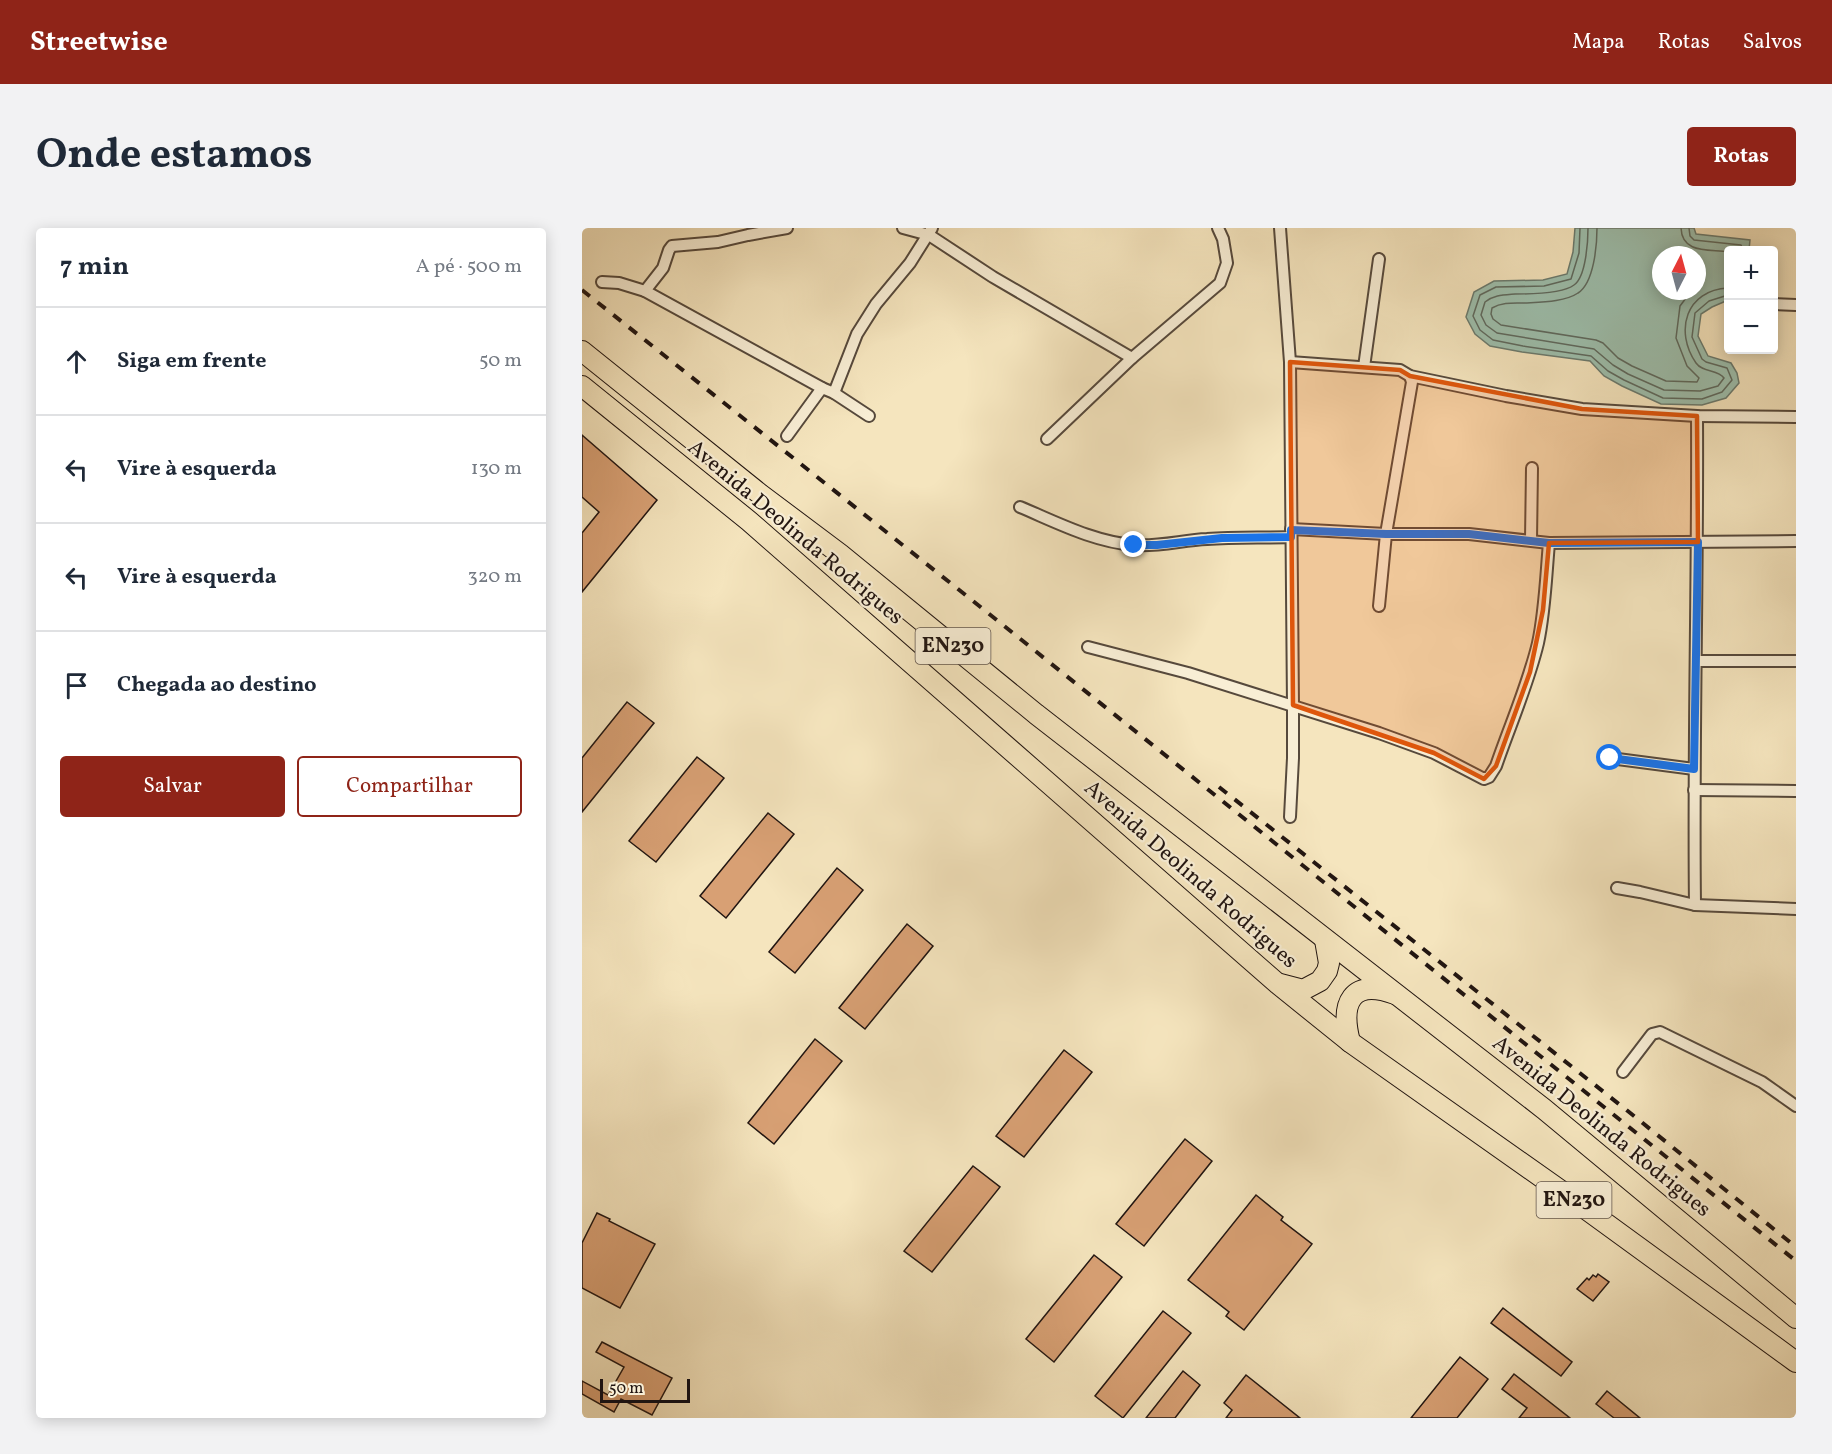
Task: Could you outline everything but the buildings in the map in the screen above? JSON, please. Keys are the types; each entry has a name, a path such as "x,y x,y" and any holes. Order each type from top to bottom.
{"highway":[{"name":"Avenida Deolinda Rodrigues","path":"582,351 840,554 1036,714 1544,1109 1796,1318"},
{"name":"Avenida Deolinda Rodrigues","path":"582,386 749,521 1278,984 1350,1042 1564,1193 1796,1362"},
{"path":"1278,984 1303,990 1320,981 1329,963 1325,940"},
{"path":"1350,1042 1345,1017 1352,998 1360,991 1370,989 1388,991 1400,996"}],"street":[{"path":"645,291 663,268 672,246 718,243 788,228"},
{"path":"903,228 930,231 993,276 1132,358"},
{"path":"1047,438 1132,358 1220,284 1227,262 1224,239 1218,228"},
{"path":"1280,228 1290,362 1293,705 1290,817"},
{"path":"834,393 857,334 876,304 910,263 930,231"},
{"path":"1364,367 1379,260"},
{"path":"602,282 619,283 645,291 834,393 869,416"},
{"path":"1778,304 1796,305"},
{"path":"1290,362 1400,370 1410,376 1582,409 1697,416 1796,417"},
{"path":"1379,606 1386,534 1412,382 1410,376"},
{"path":"787,436 822,388"},
{"path":"1695,905 1697,416"},
{"path":"1530,540 1532,468"},
{"path":"1020,507 1079,532 1112,542 1134,545 1291,533 1469,534 1549,543 1796,541"},
{"path":"1088,647 1188,673 1293,705 1434,753 1484,778 1489,777 1496,766 1530,672 1538,642 1549,543"},
{"path":"1696,661 1796,661"},
{"path":"1610,758 1694,769"},
{"path":"1694,790 1796,790"},
{"path":"1617,888 1695,905 1796,909"},
{"path":"1623,1072 1652,1034 1660,1032 1762,1082 1796,1106"}],"highlighted area":[{"path":"1290,362 1400,370 1410,376 1582,409 1697,416 1698,542 1549,543 1543,610 1530,672 1496,766 1484,779 1434,753 1293,705"}],"water":[{"path":"1575,228 1694,228 1696,234 1750,240 1749,246 1724,246 1724,302 1701,314 1698,336 1708,356 1731,363 1737,373 1739,383 1726,398 1702,405 1661,404 1604,376 1590,361 1490,346 1475,334 1466,317 1474,292 1494,281 1543,280 1567,274 1573,252"}],"railway":[{"path":"582,290 1796,1261"},
{"path":"1219,787 1796,1247"}],"route":[{"path":"1134,545 1157,545 1222,538 1291,537 1291,530 1386,534 1469,534 1549,543 1698,542 1694,769 1610,758"}]}
